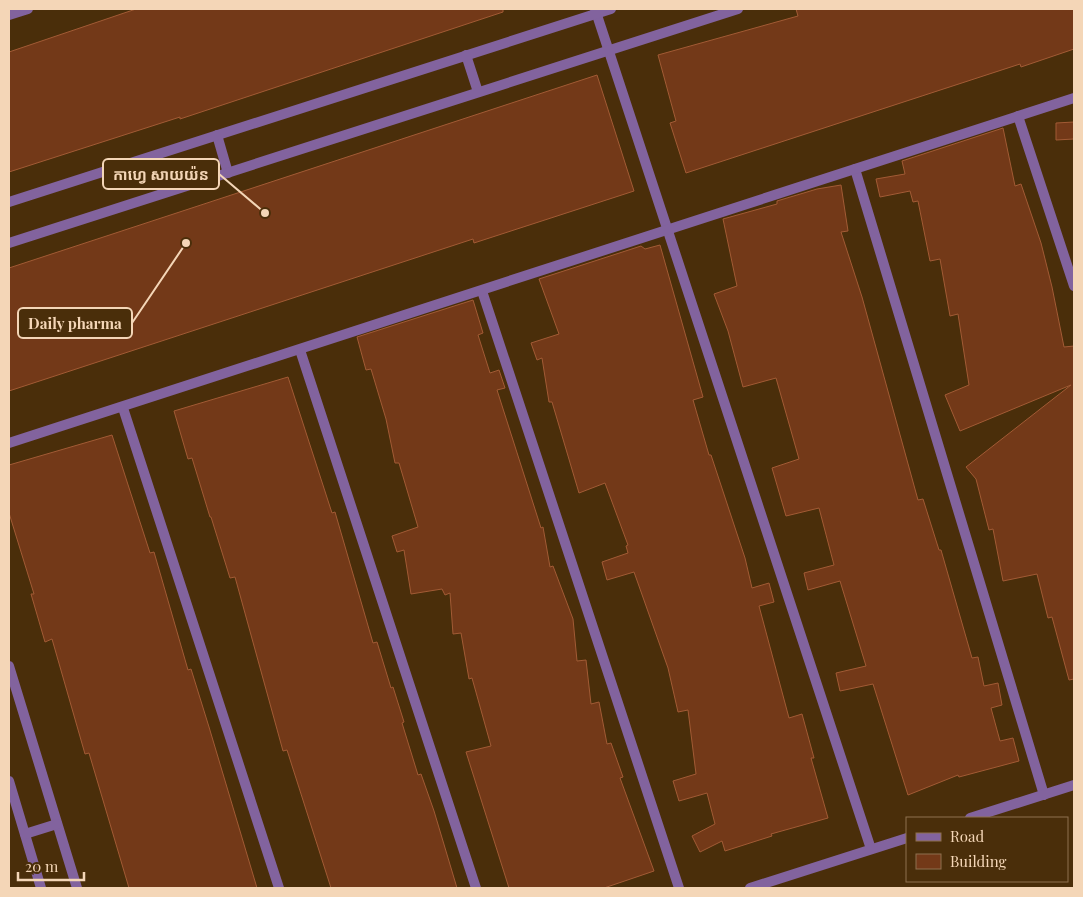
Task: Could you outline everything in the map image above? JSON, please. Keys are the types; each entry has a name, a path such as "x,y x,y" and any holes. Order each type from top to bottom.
{"street":[{"path":"9,15 28,9"},
{"path":"9,202 466,55 596,11 611,9"},
{"path":"9,243 724,11 738,9"},
{"path":"596,11 870,849"},
{"path":"466,55 478,92"},
{"path":"9,443 123,408 1074,98"},
{"path":"1018,116 1074,286"},
{"path":"217,135 228,173"},
{"path":"855,169 1044,795"},
{"path":"482,291 679,888"},
{"path":"300,350 476,888"},
{"path":"123,408 279,888"},
{"path":"9,666 77,888"},
{"path":"9,781 41,888"},
{"path":"973,817 1074,785"},
{"path":"25,834 57,824"},
{"path":"750,888 906,838"}],"building":[{"path":"136,9 503,9 503,12 180,119 180,117 9,172 9,52"},
{"path":"796,9 1074,9 1074,49 1021,67 1020,64 686,173 670,123 676,121 658,55 798,16"},
{"path":"597,75 634,191 474,243 473,239 9,391 9,268"},
{"path":"1074,122 1074,139 1056,140 1056,123"},
{"path":"1003,128 1015,186 1021,184 1041,243 1064,347 1074,346 1074,679 1069,680 1052,617 1048,618 1037,574 1003,581 993,529 989,530 976,479 966,467 1071,385 960,431 945,395 969,385 958,314 950,316 940,259 930,261 918,201 913,202 910,191 880,197 876,179 905,174 902,161"},
{"path":"841,185 848,231 841,232 862,297 918,500 923,499 939,550 941,550 972,658 978,657 984,686 998,683 1002,705 991,708 1000,741 1013,738 1019,761 959,777 958,775 908,795 873,684 840,691 836,673 866,666 840,581 808,590 804,573 834,565 819,508 786,516 772,468 799,459 776,378 743,387 728,331 714,294 737,286 723,219 777,204 777,201 817,189"},
{"path":"660,245 703,397 693,400 709,455 711,455 745,558 752,588 769,583 774,602 759,606 789,718 802,714 814,758 811,758 828,818 771,834 772,836 725,851 722,841 700,852 692,836 715,824 707,793 679,801 673,781 696,774 688,710 678,712 668,668 634,572 607,580 602,562 628,553 626,546 628,545 605,483 579,493 552,402 549,402 542,358 537,360 531,343 559,334 539,279 641,246 645,249"},
{"path":"473,300 483,333 478,335 490,373 499,370 505,388 497,390 541,528 543,527 550,567 553,566 573,619 577,661 586,660 591,704 599,702 607,744 611,743 623,777 620,778 654,871 604,888 509,888 466,752 491,746 472,678 469,679 461,633 453,634 450,593 445,595 442,589 411,594 404,550 397,552 392,536 418,527 399,463 395,463 386,419 371,369 366,370 357,337"},
{"path":"288,377 332,513 335,512 373,643 377,642 391,688 393,687 418,775 421,774 434,811 457,888 331,888 287,750 283,751 235,577 230,578 192,458 188,459 174,411"},
{"path":"112,435 150,553 154,552 188,670 191,669 257,888 129,888 89,753 85,754 52,639 45,642 31,594 34,594 9,513 9,465"}],"place":[{"name":"កាហ្វេ សាយយ៉ន","path":"265,213"},
{"name":"Daily pharma","path":"186,243"}]}
